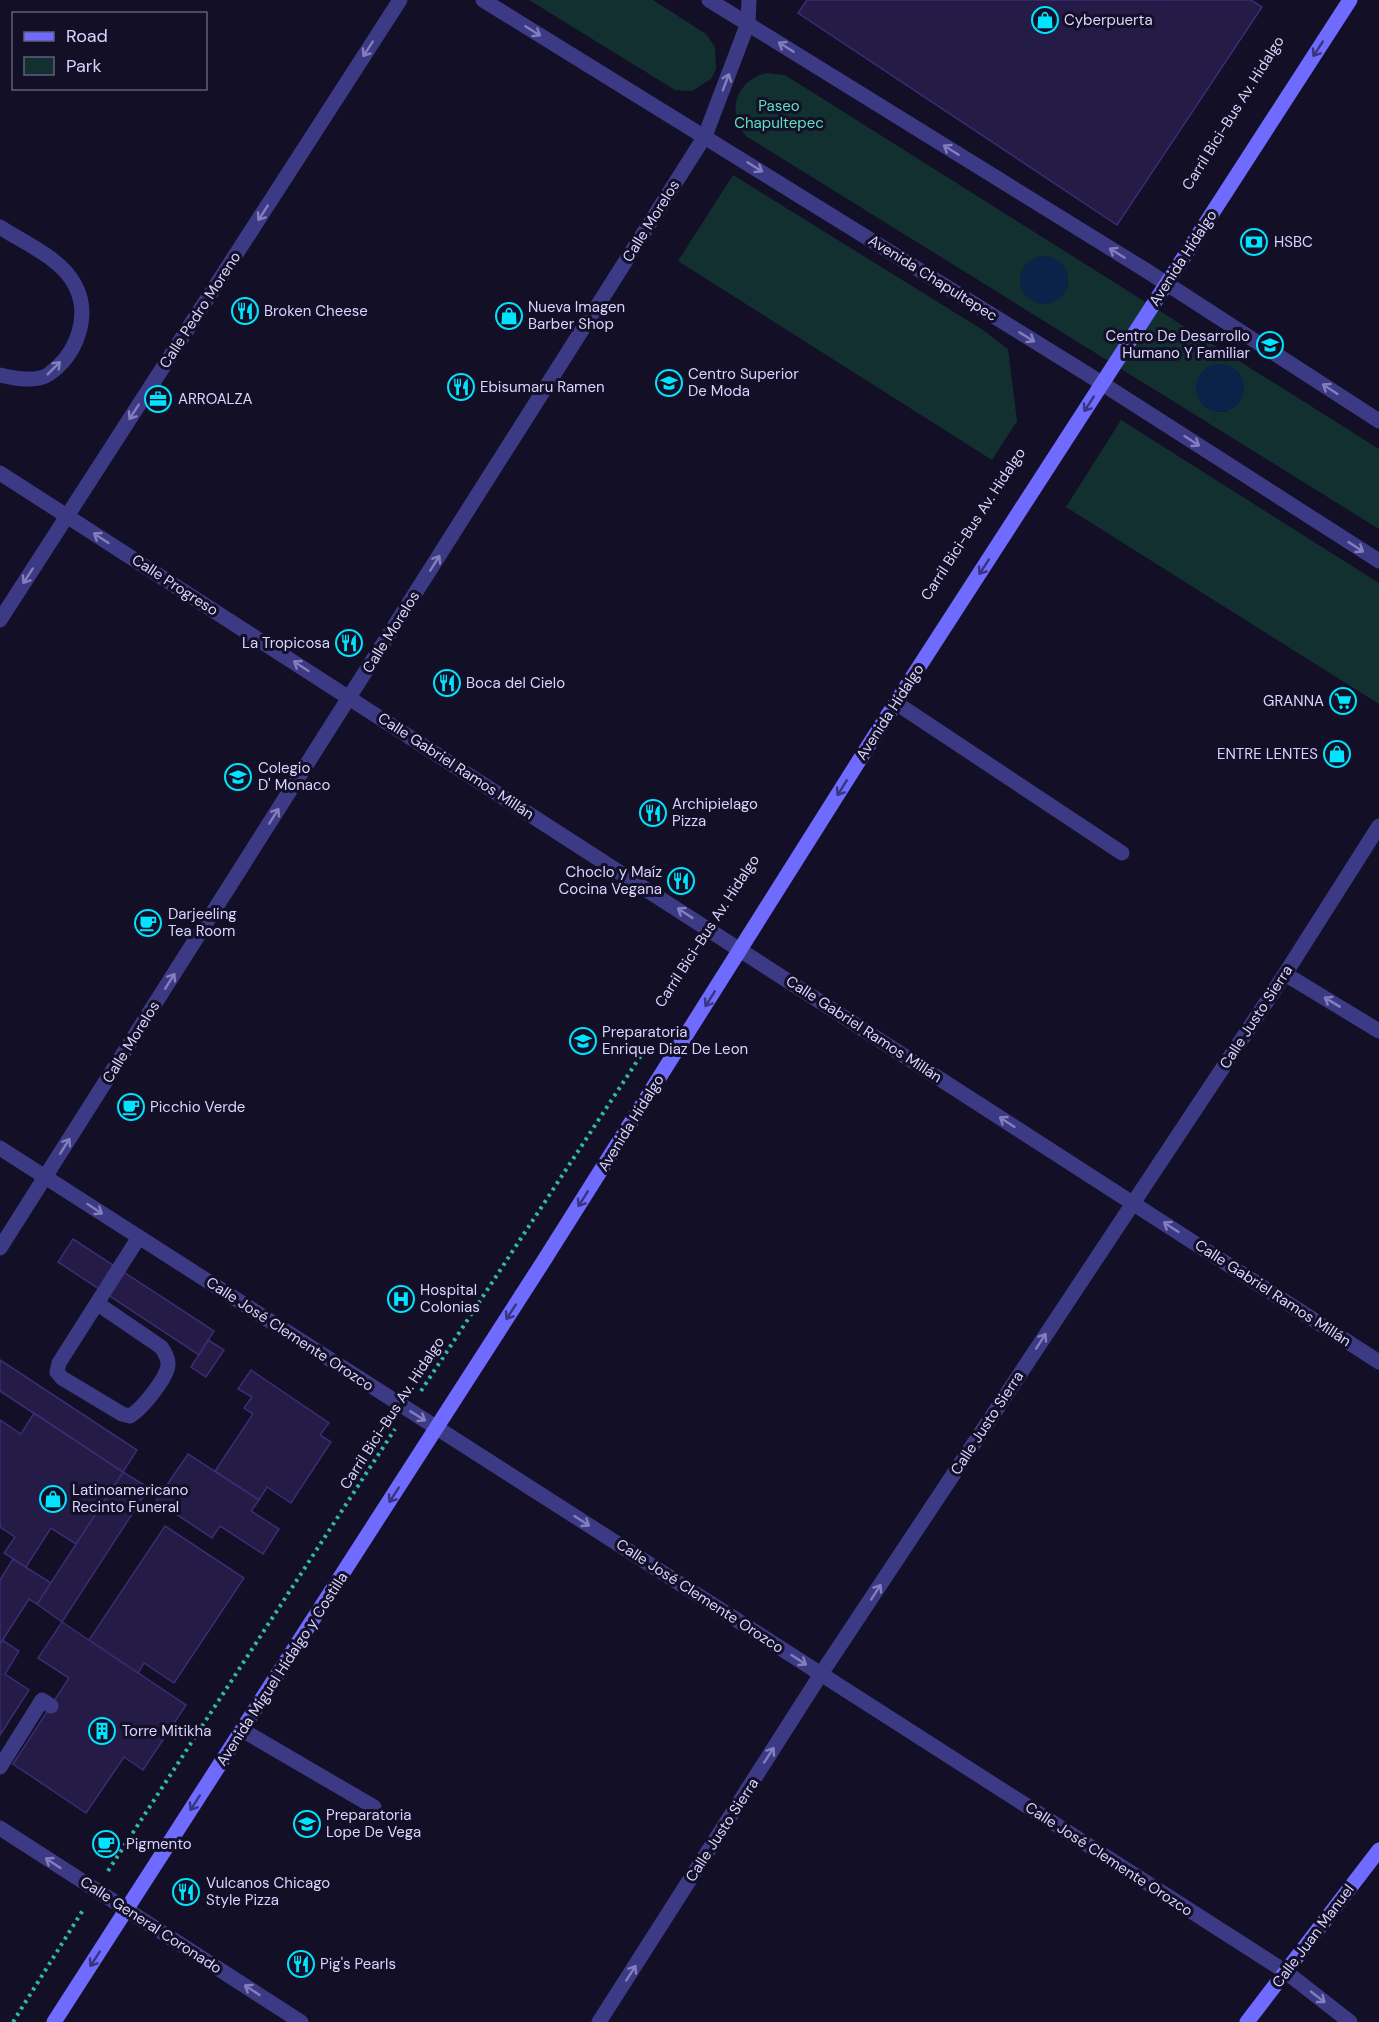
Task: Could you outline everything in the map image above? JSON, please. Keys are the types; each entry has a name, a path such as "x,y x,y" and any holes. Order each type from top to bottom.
{"main road":[{"name":"Avenida Hidalgo","path":"437,1428 896,703 1350,0"},
{"name":"Avenida Miguel Hidalgo y Costilla","path":"126,1910 437,1428"},
{"name":"Calle Juan Manuel","path":"1247,2022 1379,1850"},
{"path":"54,2022 126,1910"}],"street":[{"name":"Calle Pedro Moreno","path":"0,620 400,0"},
{"name":"Avenida Chapultepec","path":"483,0 1102,384 1379,561"},
{"path":"709,0 1166,284 1379,421"},
{"name":"Calle Morelos","path":"0,1248 705,136 748,23 749,0"},
{"path":"0,227 60,265 75,285 84,317 73,348 48,375 20,380 0,375"},
{"name":"Calle Progreso","path":"0,473 350,697"},
{"name":"Calle Gabriel Ramos Millán","path":"350,697 1379,1362"},
{"path":"896,703 1122,853"},
{"name":"Calle Justo Sierra","path":"599,2022 821,1674 1285,974 1379,826"},
{"path":"1285,974 1379,1030"},
{"name":"Calle José Clemente Orozco","path":"0,1148 1286,1972 1350,2022"},
{"path":"98,1304 161,1347 167,1356 168,1368 141,1409 130,1416 102,1402 57,1372 59,1363 139,1237"},
{"path":"0,1767 42,1700 51,1706"},
{"path":"242,1730 374,1807"},
{"name":"Calle General Coronado","path":"0,1828 301,2022"}],"path":[{"name":"Carril Bici-Bus Av. Hidalgo","path":"13,2022 95,1890 648,1044"}],"green space":[{"name":"Paseo Chapultepec","path":"529,0 653,0 706,34 715,47 716,69 711,79 692,91 675,90"},
{"name":"Paseo Chapultepec","path":"766,73 785,75 1379,449 1379,529 746,136 736,117 737,98 747,83","holes":["1043,256 1059,263 1068,283 1067,289 1042,304 1026,295 1021,280 1027,265","1227,365 1240,374 1226,412 1218,412 1204,406 1199,377 1211,366"]},
{"path":"733,175 983,330 1008,349 1017,421 992,460 678,261"},
{"path":"1121,420 1379,583 1379,704 1066,507"}],"water":[{"path":"1044,256 1061,263 1068,280 1061,297 1044,304 1027,297 1020,280 1027,263"},
{"path":"1220,364 1237,371 1244,388 1237,405 1220,412 1203,405 1196,388 1203,371"}],"building":[{"path":"807,0 1251,0 1262,7 1117,225 798,13"},
{"path":"73,1239 214,1331 199,1355 58,1262"},
{"path":"208,1340 224,1350 206,1377 191,1367"},
{"path":"0,1360 137,1450 123,1472 0,1391"},
{"path":"251,1370 329,1423 320,1435 331,1442 291,1503 267,1487 259,1500 215,1471 253,1414 244,1408 252,1397 238,1389"},
{"name":"Latinoamericano Recinto Funeral","path":"34,1413 123,1472 76,1544 51,1528 26,1567 4,1553 15,1537 0,1527 0,1420 21,1434"},
{"path":"188,1454 259,1500 251,1511 279,1529 263,1554 220,1526 212,1538 156,1501"},
{"path":"123,1472 149,1488 62,1622 37,1604"},
{"path":"165,1526 244,1578 174,1683 144,1663 138,1673 89,1640"},
{"path":"13,1559 51,1583 37,1604 29,1599 0,1644 0,1580"},
{"name":"Torre Mitikha","path":"62,1622 186,1705 143,1770 124,1757 86,1813 13,1764 69,1678 38,1658"},
{"path":"2,1640 19,1651 5,1674 29,1690 0,1735 0,1644"}],"place":[{"name":"Cyberpuerta","path":"1045,20"},
{"name":"HSBC","path":"1254,242"},
{"name":"Broken Cheese","path":"245,311"},
{"name":"Nueva Imagen Barber Shop","path":"509,316"},
{"name":"Centro De Desarrollo Humano Y Familiar","path":"1270,345"},
{"name":"Centro Superior De Moda","path":"669,383"},
{"name":"Ebisumaru Ramen","path":"461,387"},
{"name":"ARROALZA","path":"158,399"},
{"name":"La Tropicosa","path":"349,643"},
{"name":"Boca del Cielo","path":"447,683"},
{"name":"GRANNA","path":"1343,701"},
{"name":"ENTRE LENTES","path":"1337,754"},
{"name":"Colegio D' Monaco","path":"238,777"},
{"name":"Archipielago Pizza","path":"653,813"},
{"name":"Choclo y Maíz Cocina Vegana","path":"681,881"},
{"name":"Darjeeling Tea Room","path":"148,923"},
{"name":"Preparatoria Enrique Diaz De Leon","path":"583,1041"},
{"name":"Picchio Verde","path":"131,1107"},
{"name":"Hospital Colonias","path":"401,1299"},
{"name":"Latinoamericano Recinto Funeral","path":"53,1499"},
{"name":"Torre Mitikha","path":"102,1731"},
{"name":"Preparatoria Lope De Vega","path":"307,1824"},
{"name":"Pigmento","path":"106,1844"},
{"name":"Vulcanos Chicago Style Pizza","path":"186,1892"},
{"name":"Pig's Pearls","path":"301,1964"}]}
